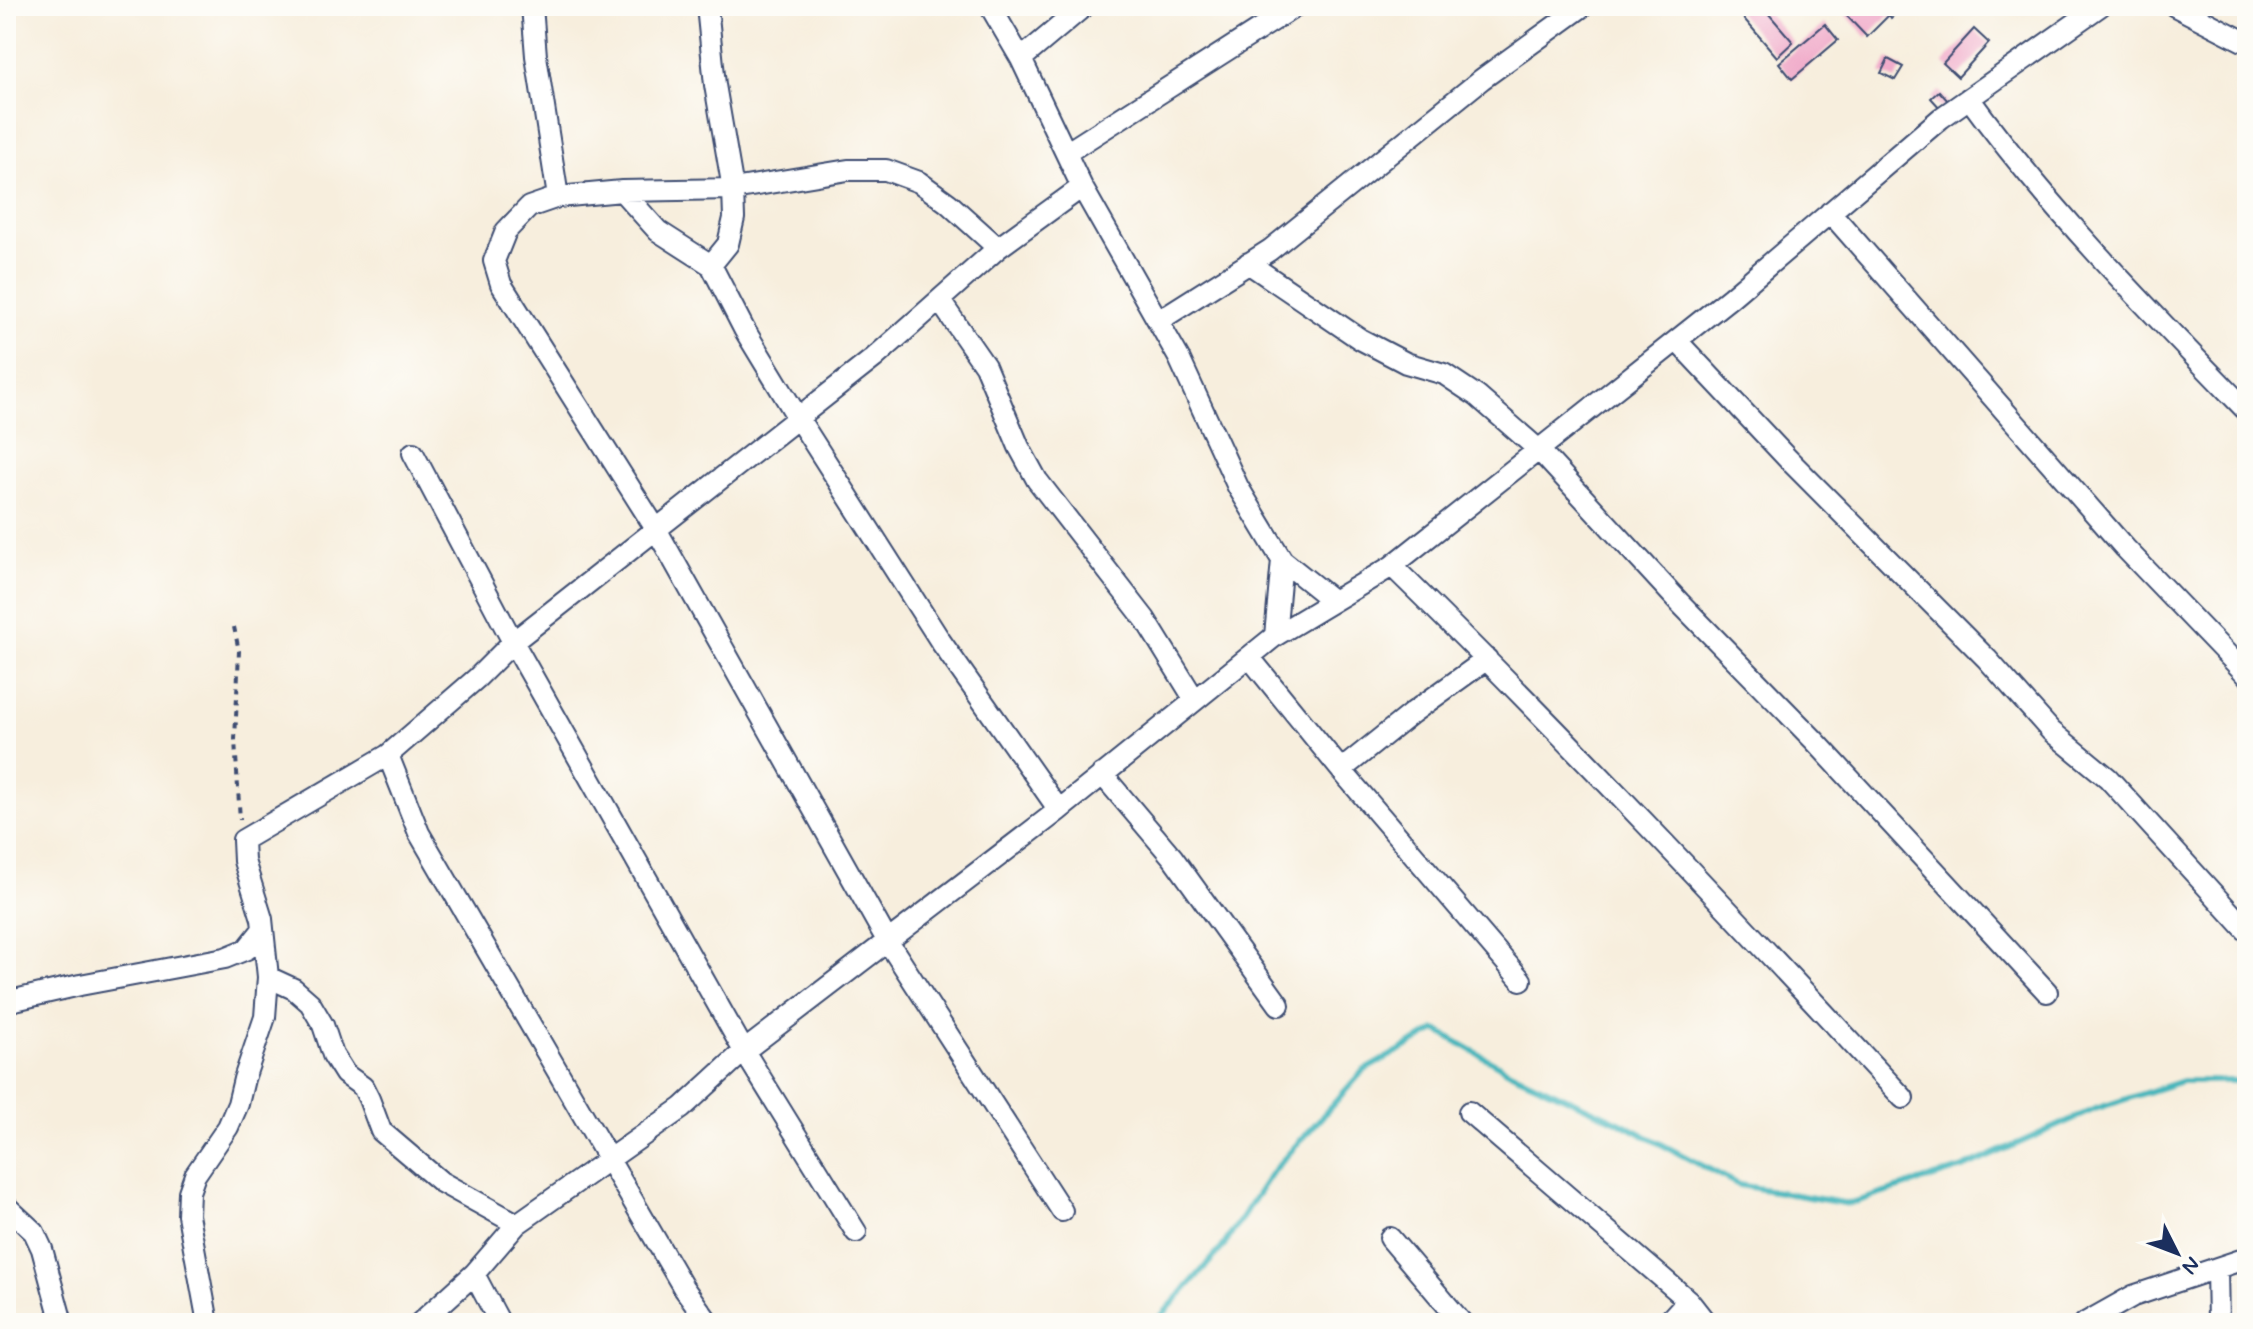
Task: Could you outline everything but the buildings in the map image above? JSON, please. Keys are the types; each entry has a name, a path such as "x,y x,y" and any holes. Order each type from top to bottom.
{"street":[{"path":"532,6 536,56 558,197"},
{"path":"707,6 715,85 733,189 734,218 728,244 711,265"},
{"path":"990,6 1021,59 1082,187 1179,358 1238,487 1282,560 1332,600"},
{"path":"1021,59 1084,6"},
{"path":"1066,153 1296,6"},
{"path":"1158,321 1270,250 1482,79 1583,6"},
{"path":"420,1323 474,1274 517,1224 682,1108 744,1051 1059,810 1275,636 1392,566 1677,341 1969,98 2100,6"},
{"path":"2175,6 2247,43"},
{"path":"1969,98 2049,201 2247,411"},
{"path":"998,248 948,203 919,182 886,170 848,170 733,189 622,191 558,197 529,207 506,231 494,261 501,284 656,529 888,942 1062,1211"},
{"path":"208,1323 188,1215 189,1192 195,1175 228,1127 238,1104 265,1017 268,977 263,929 244,861 243,840 388,755 477,678 513,642 798,418 940,301 998,248 1082,187"},
{"path":"622,191 658,231 711,265 744,329 798,418 941,642 1059,810"},
{"path":"1830,212 2125,548 2247,675"},
{"path":"1248,263 1360,339 1406,363 1444,374 1477,396 1540,451 2047,992"},
{"path":"940,301 985,366 1019,447 1037,480 1145,619 1195,700"},
{"path":"1677,341 1788,459 1987,659 2051,731 2108,778 2247,931"},
{"path":"413,453 513,642 744,1051 856,1232"},
{"path":"1275,636 1282,560"},
{"path":"1392,566 1669,845 1903,1098"},
{"path":"1250,658 1341,770 1521,980"},
{"path":"1341,770 1412,713 1487,659"},
{"path":"388,755 419,833 683,1287 709,1323"},
{"path":"1102,774 1173,858 1279,1005"},
{"path":"6,1002 225,958 247,949 263,929"},
{"path":"268,977 294,989 310,1003 323,1025 333,1055 345,1074 363,1087 381,1131 441,1182 517,1224"},
{"path":"1469,1112 1688,1300 1706,1323"},
{"path":"6,1206 34,1232 62,1323"},
{"path":"1390,1238 1462,1323"},
{"path":"2093,1320 2133,1296 2247,1258"},
{"path":"2217,1269 2218,1323"},
{"path":"474,1274 500,1323"},
{"path":"1667,1323 1688,1300"}],"path":[{"path":"234,627 239,651 235,740 237,796 243,840"}],"waterway":[{"path":"1155,1323 1222,1248 1273,1171 1363,1071 1436,1030 1512,1073 1619,1122 1739,1185 1849,1204 1963,1168 2095,1109 2182,1081 2247,1081"}]}
